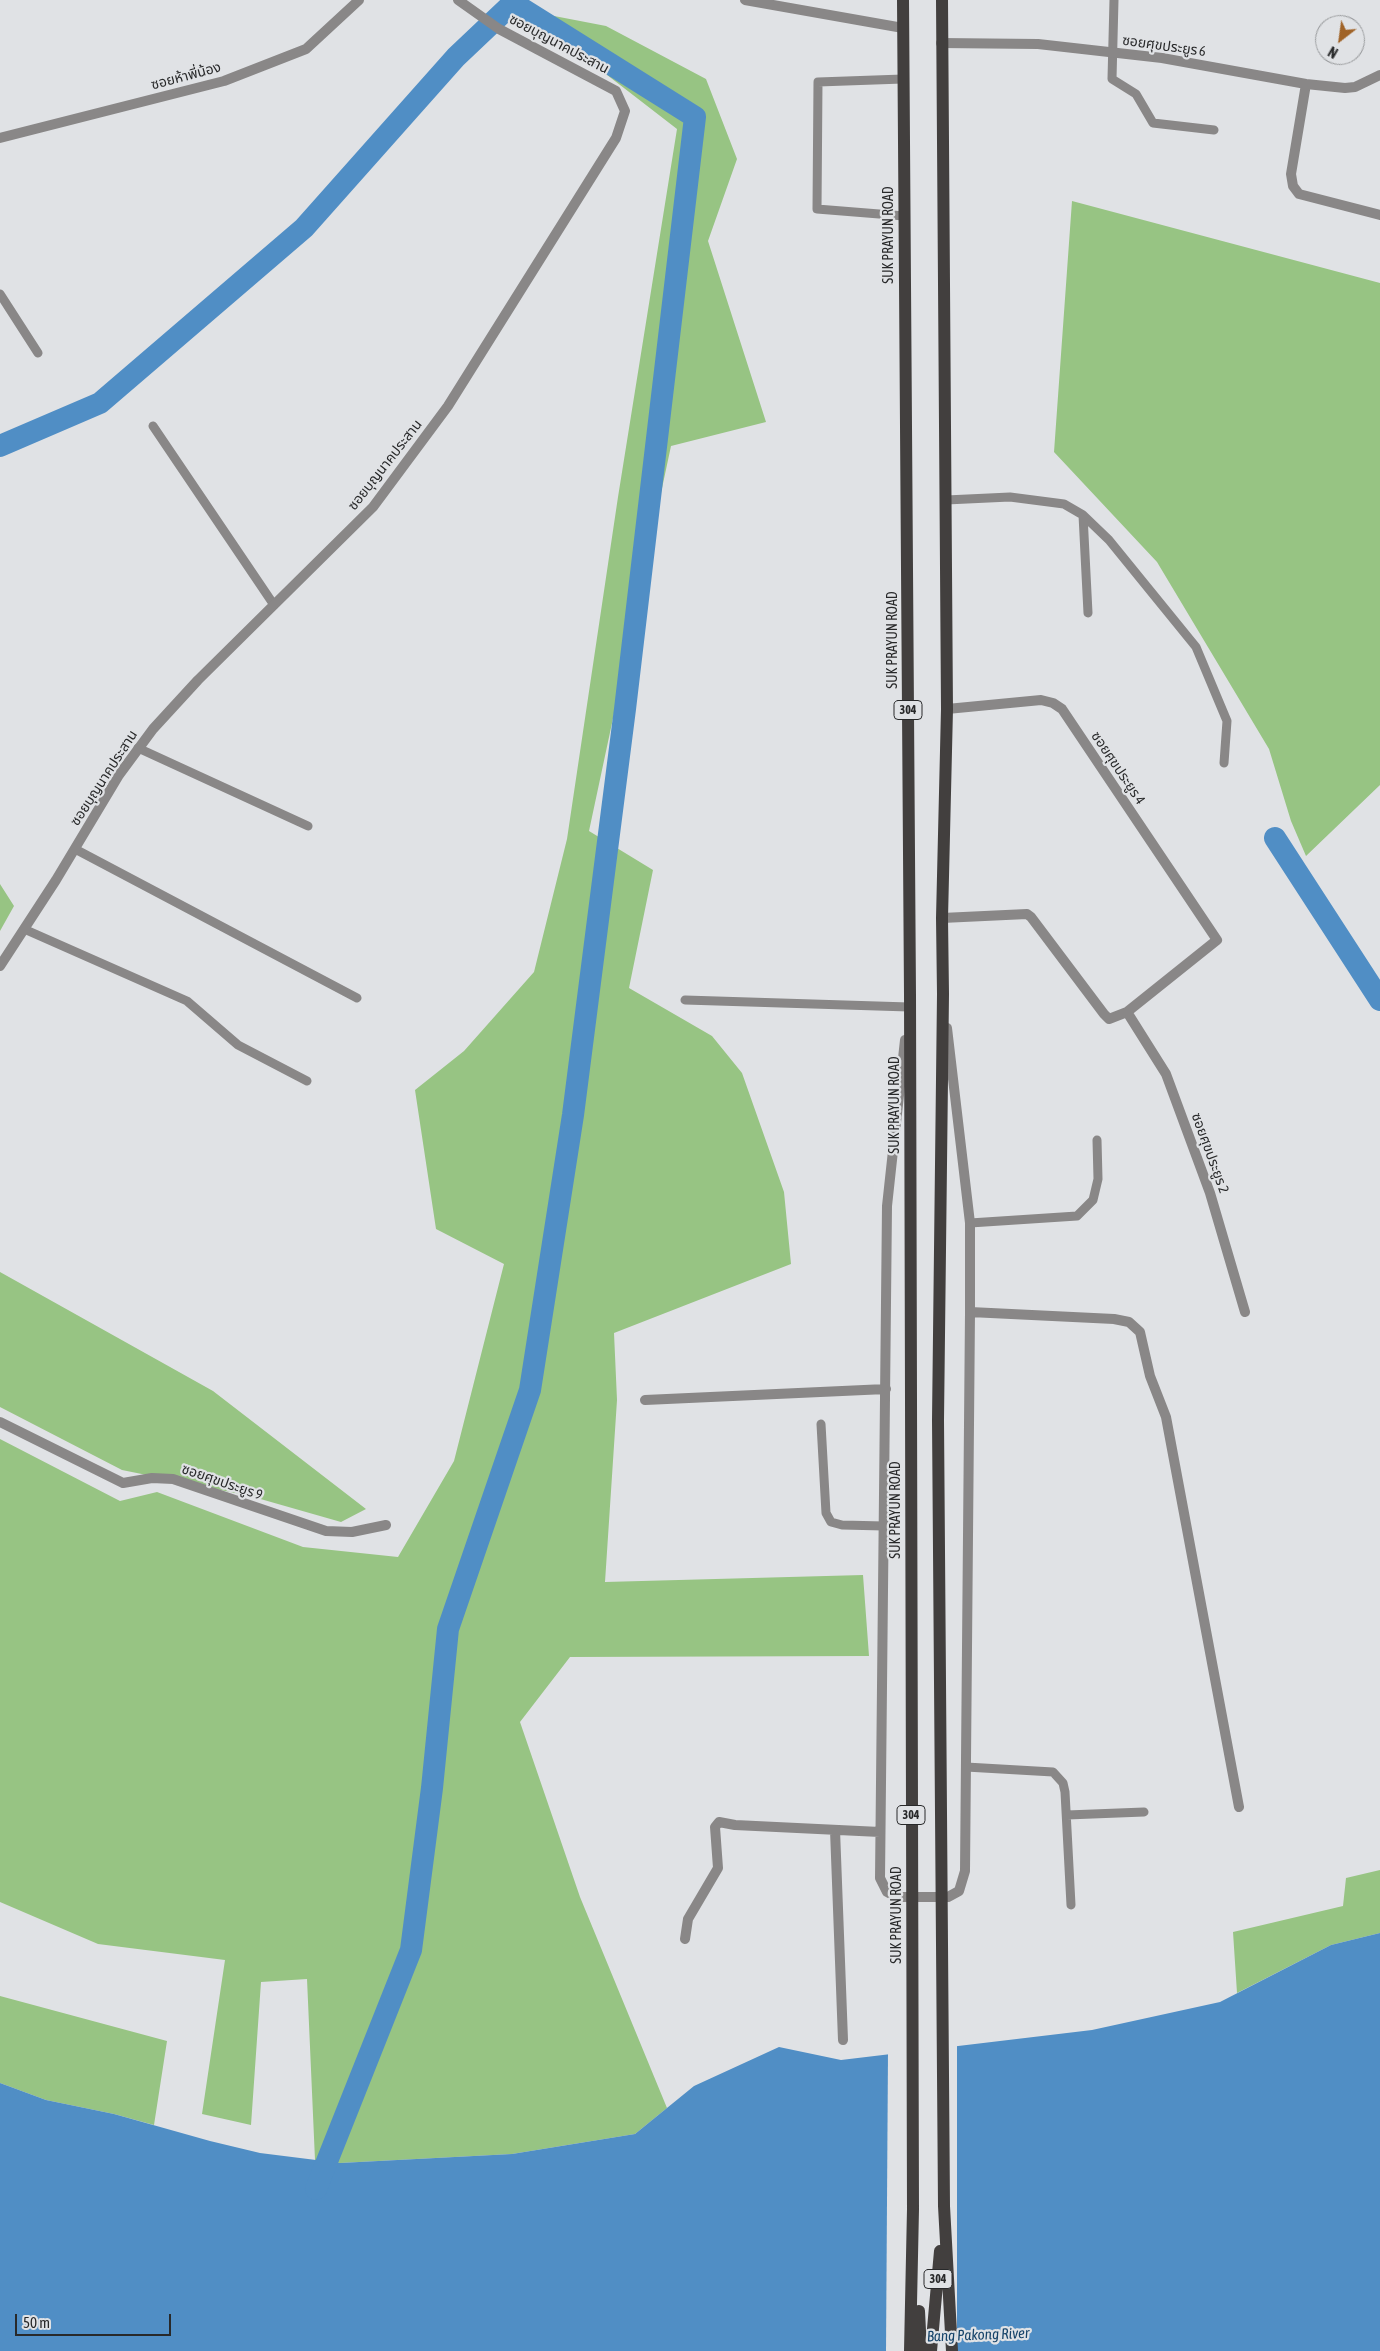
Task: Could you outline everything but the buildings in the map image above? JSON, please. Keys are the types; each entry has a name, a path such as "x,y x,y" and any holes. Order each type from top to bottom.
{"main road":[{"name":"SUK PRAYUN ROAD","path":"903,0 910,1000 913,2209 910,2351"},
{"name":"304","path":"942,0 947,709 942,918 943,994 938,1420 944,2206 952,2351"},
{"name":"304","path":"931,2351 944,2206"},
{"name":"SUK PRAYUN ROAD","path":"913,2209 921,2351"}],"street":[{"name":"ซอยห้าพี่น้อง","path":"0,138 224,81 306,49 359,0"},
{"name":"ซอยบุญนาคประสาน","path":"0,966 75,849 119,775 138,748 198,680 373,507 448,406 616,138 625,111 616,90 499,28 458,0"},
{"path":"745,0 903,28"},
{"name":"ซอยศุขประยูร 6","path":"941,44 1038,44 1162,58 1306,84 1355,87 1380,75"},
{"path":"1306,84 1291,174 1294,186 1300,194 1380,214"},
{"name":"ซอยศุขประยูร 4","path":"947,709 1041,700 1053,703 1062,709 1217,940 1127,1012"},
{"path":"942,918 1027,914 1035,920 1104,1014 1114,1019 1127,1012"},
{"path":"910,1000 887,1206 880,1878 887,1892 896,1897 948,1897 959,1891 965,1871 970,1223 943,994"},
{"name":"ซอยศุขประยูร 2","path":"1127,1012 1166,1074 1210,1193 1245,1312"},
{"path":"970,1312 1114,1319 1129,1322 1140,1332 1150,1376 1166,1417 1239,1807"},
{"path":"645,1400 886,1389"},
{"name":"ซอยศุขประยูร 9","path":"0,1422 123,1483 152,1478 173,1480 326,1531 352,1532 386,1525"},
{"path":"685,1939 688,1919 718,1868 715,1827 719,1822 735,1825 880,1832"},
{"path":"835,1830 843,2040"}],"lane":[{"path":"1114,0 1112,79 1136,94 1153,122 1214,130"},
{"path":"903,79 818,82 817,209 904,216"},
{"path":"0,294 38,353"},
{"path":"153,426 274,605"},
{"path":"946,500 1010,497 1064,504 1083,515 1109,540 1196,648 1227,721 1224,763"},
{"path":"1083,515 1088,613"},
{"path":"138,748 308,826"},
{"path":"75,849 357,998"},
{"path":"24,930 187,1001 238,1045 307,1081"},
{"path":"685,1000 910,1000"},
{"path":"970,1223 1077,1216 1093,1200 1098,1179 1097,1140"},
{"path":"821,1424 826,1513 831,1522 884,1526"},
{"path":"966,1767 1053,1772 1063,1782 1067,1816 1071,1905"},
{"path":"1067,1816 1144,1812"}],"green space":[{"path":"523,10 606,26 706,79 737,159 708,241 766,422 671,446 589,831 653,870 629,988 712,1036 742,1073 784,1192 791,1264 614,1333 617,1400 605,1582 863,1575 869,1656 570,1657 520,1722 580,1897 667,2108 635,2134 512,2154 340,2163 315,2160 307,1979 261,1982 251,2125 202,2114 225,1960 98,1944 0,1902 0,1439 120,1501 157,1492 303,1547 398,1557 454,1461 504,1264 436,1229 415,1090 464,1051 534,972 567,839 618,497 677,129"},
{"path":"1072,201 1380,283 1380,785 1306,856 1291,821 1269,749 1157,562 1054,452"},
{"path":"0,884 14,906 0,931"},
{"path":"0,1272 213,1391 366,1509 341,1522 250,1496 122,1470 0,1407"},
{"path":"1380,1870 1380,1933 1331,1945 1237,1993 1233,1932 1343,1906 1346,1878"},
{"path":"0,1996 167,2041 154,2125 114,2114 46,2100 0,2083"}],"water":[{"name":"Bang Pakong River","path":"1380,1933 1380,2351 0,2351 0,2083 46,2100 114,2114 260,2153 340,2163 512,2154 635,2134 694,2086 779,2047 841,2060 1092,2030 1220,2002 1331,1945"}],"pier":[{"path":"957,2044 957,2351 886,2351 888,2052"}],"waterway":[{"path":"0,446 100,403 304,228 456,57 513,3 695,117 625,709 573,1115 530,1390 448,1629 432,1788 411,1950 316,2189"},
{"path":"1275,838 1380,1000"}]}
